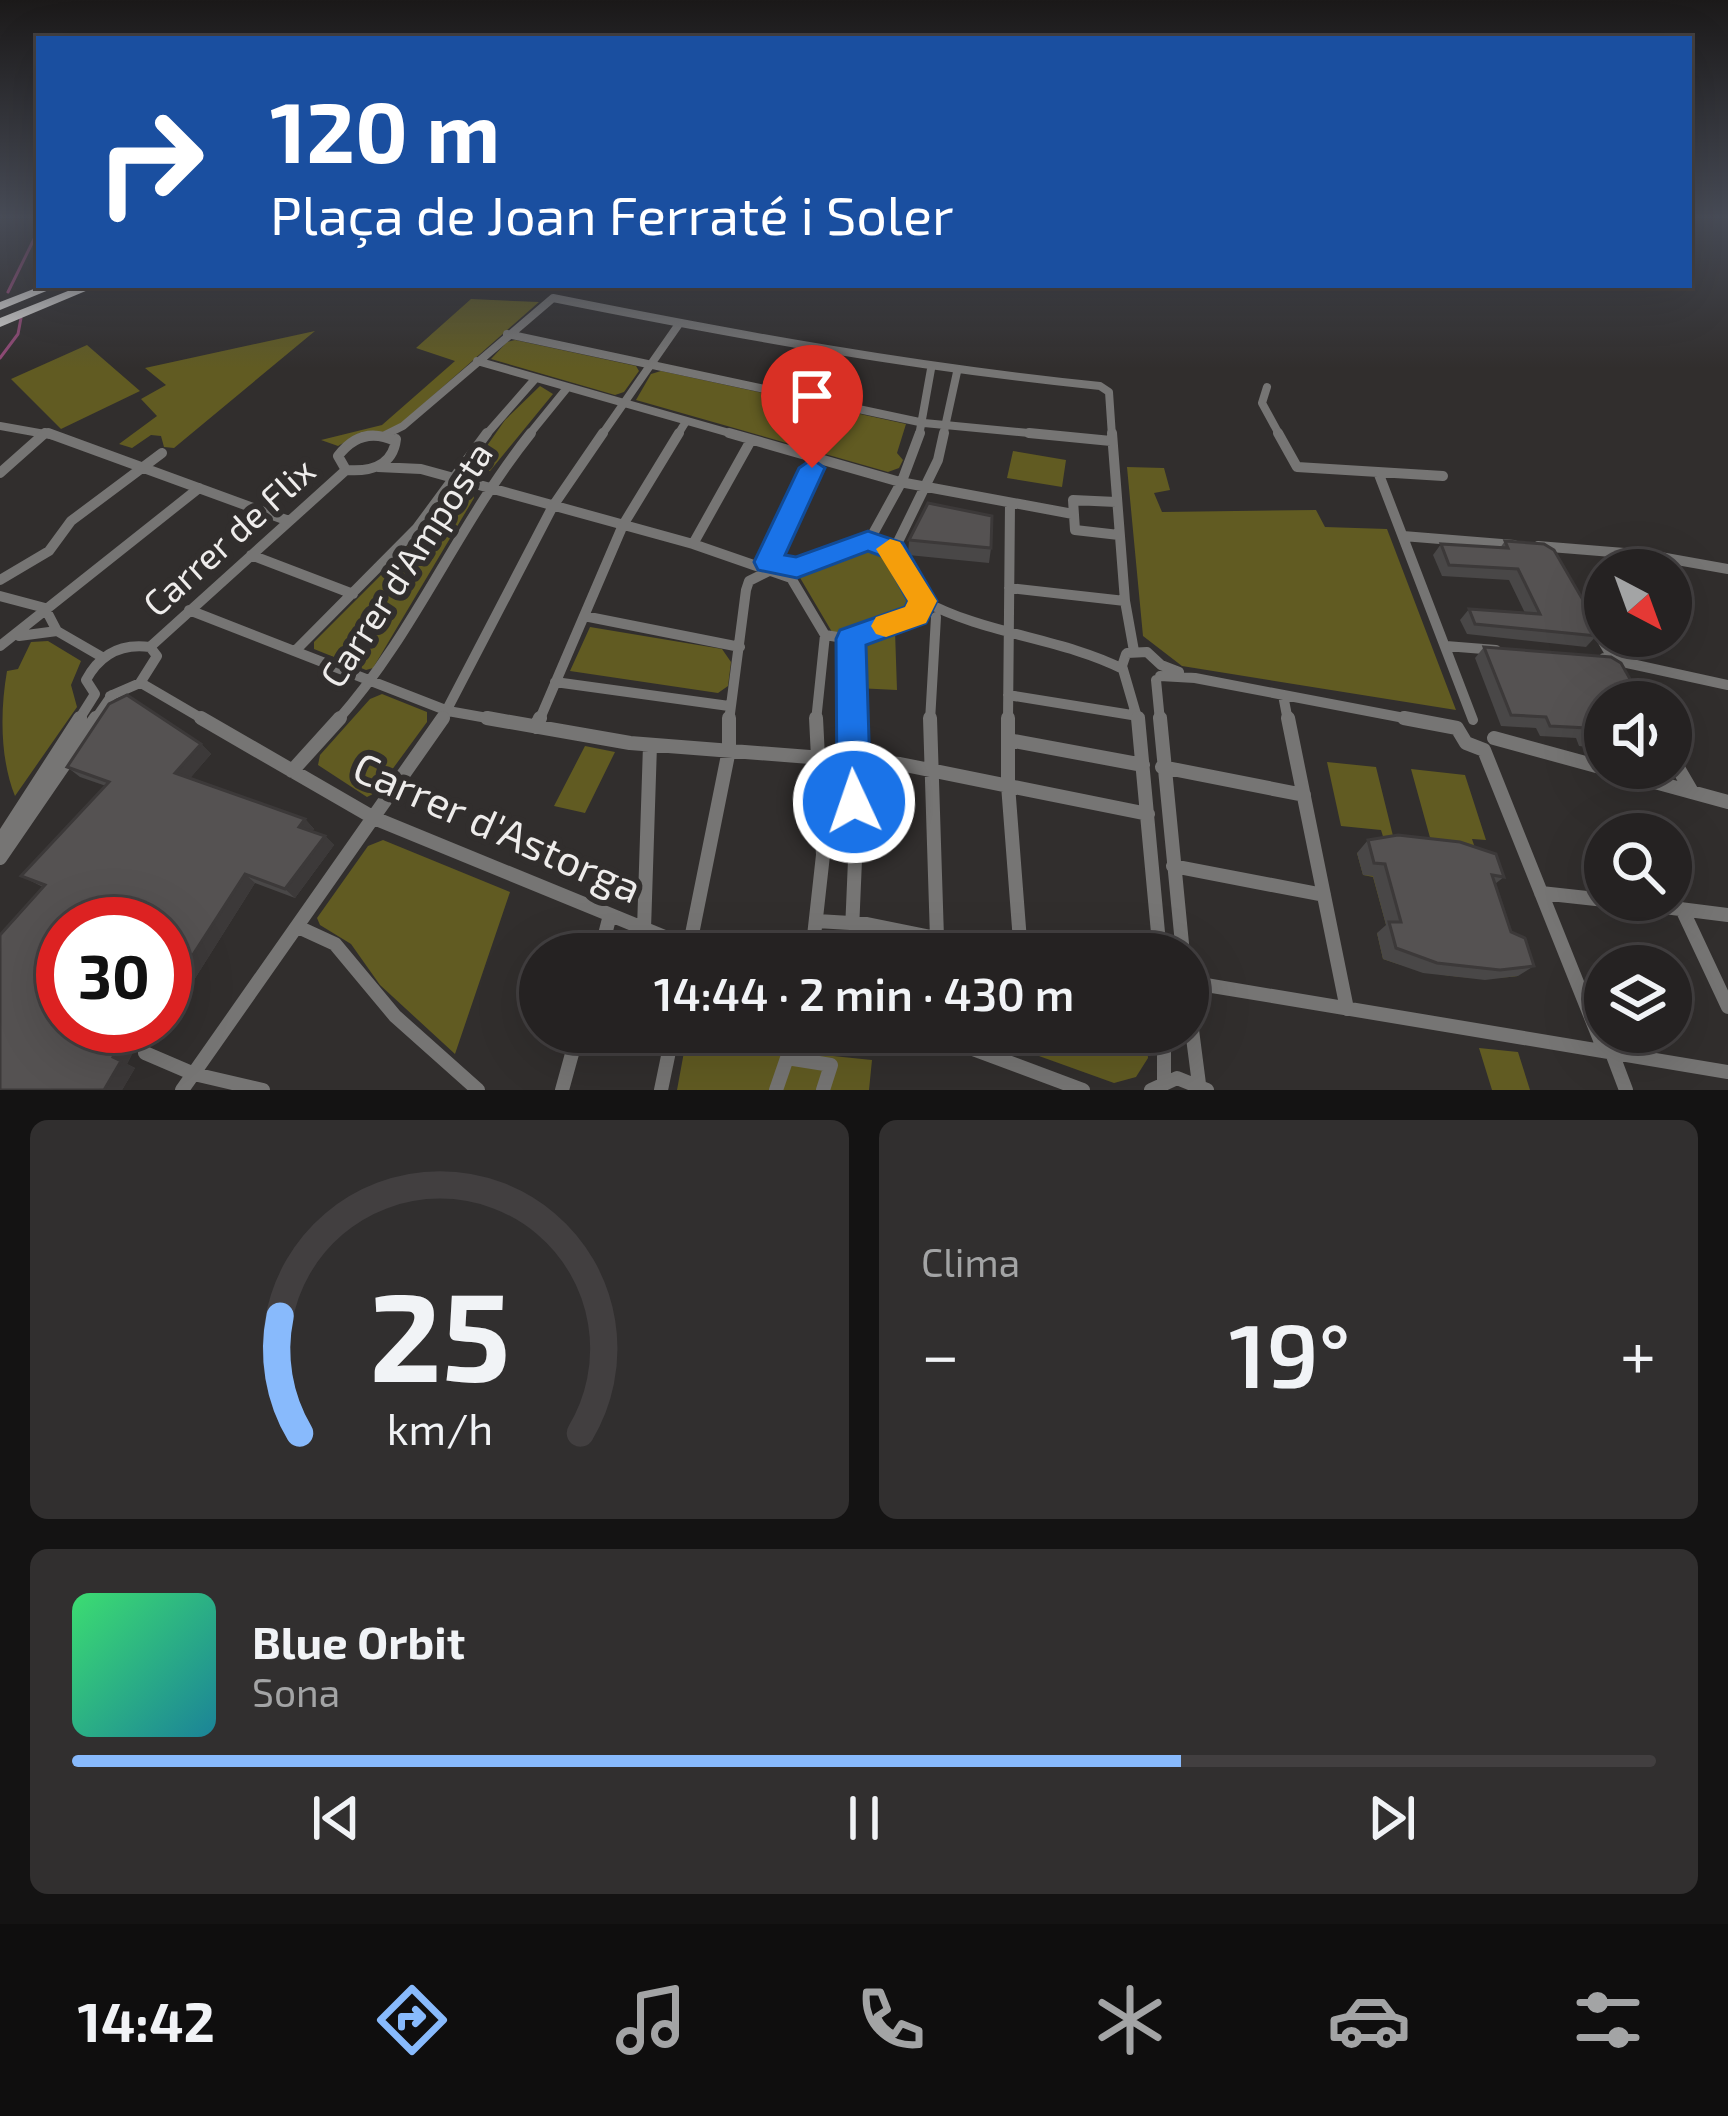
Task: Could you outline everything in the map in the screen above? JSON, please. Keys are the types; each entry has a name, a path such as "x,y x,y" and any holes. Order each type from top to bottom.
{"highway":[{"path":"0,315 50,288"},
{"path":"0,315 61,288"},
{"path":"0,315 76,288"},
{"path":"0,315 85,288"}],"street":[{"path":"931,369 922,423 900,482 868,541 794,573 421,469 394,455 390,438 548,300 931,369 1100,386 1109,395 1127,662 1138,716 1158,933"},
{"path":"182,1090 448,711 553,506 679,324"},
{"path":"507,334 922,423 1111,441"},
{"path":"775,392 800,348"},
{"path":"477,361 900,482 1073,514"},
{"path":"894,550 927,488 949,427 957,372"},
{"path":"295,651 417,528 535,379"},
{"path":"1267,387 1262,403 1298,467 1443,476"},
{"name":"Carrer d'Amposta","path":"292,771 372,682 487,488 567,388"},
{"path":"536,727 623,525 685,423"},
{"path":"0,426 45,433 289,521"},
{"path":"0,473 45,433"},
{"name":"Carrer de Flix","path":"150,647 346,470 338,460 345,446 361,437 390,438"},
{"path":"693,544 750,442"},
{"path":"0,580 49,551 71,521 162,452"},
{"path":"378,467 394,455"},
{"path":"697,933 729,750 730,706 749,581 770,566 816,460"},
{"path":"346,470 421,469"},
{"path":"1378,472 1473,720 1489,744 1584,1000"},
{"path":"0,646 199,488"},
{"path":"1116,502 1072,500 1075,530 1119,535"},
{"path":"1010,504 1007,784 1017,933"},
{"path":"1403,536 1648,555 1728,568"},
{"path":"868,541 894,550 922,601 943,617"},
{"path":"1548,547 1559,566"},
{"path":"251,555 353,594"},
{"path":"794,573 825,635 815,698 823,855 815,933"},
{"path":"1009,588 1125,601"},
{"path":"0,596 45,608 57,631 103,657"},
{"path":"916,614 922,601"},
{"path":"1581,603 1622,673"},
{"path":"189,610 448,711 650,745 851,758 1148,814"},
{"path":"825,635 850,639 916,614 1008,631 1127,662 1151,655 1159,674 1162,767 1181,933"},
{"path":"584,616 740,647"},
{"path":"937,933 929,686 943,617"},
{"path":"16,636 57,631"},
{"path":"850,639 852,933"},
{"path":"130,645 150,647 156,662 141,683 112,695 95,694 86,680 103,657 130,645"},
{"path":"1445,646 1509,650"},
{"path":"1593,657 1728,685"},
{"path":"1127,662 1137,682 1159,674 1195,678 1457,728 1466,743 1489,744 1728,802"},
{"path":"555,682 730,706"},
{"name":"Carrer d'Astorga","path":"141,683 374,818 653,933"},
{"path":"0,842 95,694"},
{"path":"0,859 112,695"},
{"path":"1008,695 1138,716"},
{"path":"1282,695 1347,1009"},
{"path":"1457,728 1473,720"},
{"path":"1008,740 1143,765"},
{"path":"644,929 650,745"},
{"path":"1162,767 1304,795"},
{"path":"0,819 20,812"},
{"path":"1173,866 1324,895"},
{"path":"1541,892 1584,897"},
{"path":"1692,910 1728,915"},
{"path":"605,933 610,915"},
{"path":"1688,921 1728,1007"},
{"path":"817,922 909,933"},
{"path":"298,927 335,944 395,1016 478,1090"},
{"path":"1209,986 1584,1048"},
{"path":"145,1053 194,1074 263,1090"},
{"path":"562,1090 572,1053"},
{"path":"661,1090 669,1053"},
{"path":"984,1053 1083,1090"},
{"path":"1161,1053 1157,1085 1184,1078 1203,1087"},
{"path":"1197,1053 1203,1087"},
{"path":"1612,1053 1728,1072"},
{"path":"1612,1053 1626,1090"},
{"path":"776,1090 788,1058 831,1065 823,1090"}],"shaded area":[{"path":"471,299 539,302 394,430 354,437 338,446 321,440 382,425 455,361 416,348"},
{"path":"315,331 174,448 164,447 161,436 151,435 132,448 119,444 157,416 141,399 166,385 145,368"},
{"path":"515,340 636,366 639,371 624,392 615,395 491,359"},
{"path":"87,345 140,391 61,429 11,379"},
{"path":"661,371 906,424 897,453 903,460 899,468 888,472 636,400 651,374"},
{"path":"540,386 553,394 490,471 470,470 505,420"},
{"path":"1013,451 1066,460 1062,487 1007,478"},
{"path":"1127,467 1164,468 1170,490 1154,493 1162,512 1316,510 1325,527 1387,529 1456,710 1182,666 1143,636"},
{"path":"472,492 474,498 373,668 366,670 314,649 314,642 398,558 451,493"},
{"path":"875,546 902,572 914,606 847,635 832,632 799,576"},
{"path":"590,627 722,649 731,662 728,686 718,693 570,671"},
{"path":"895,631 897,690 856,688 858,651"},
{"path":"48,641 81,661 71,685 77,707 15,796 3,735 7,671 18,669 31,642"},
{"path":"382,694 427,712 427,722 375,793 367,797 318,765 320,755 370,699"},
{"path":"585,746 615,752 585,813 554,806"},
{"path":"1327,762 1376,767 1396,848 1434,852 1411,769 1465,775 1486,840 1472,839 1518,976 1449,976 1383,959 1377,933 1388,932 1373,877 1363,875 1357,853 1386,846 1381,830 1341,826"},
{"path":"383,840 510,892 455,1054 380,985 351,944 320,925 317,918 368,846"},
{"path":"1479,1048 1518,1052 1530,1090 1492,1090"},
{"path":"684,1053 803,1053 872,1060 869,1090 677,1090"},
{"path":"1030,1053 1148,1053 1136,1077 1114,1083"}],"building":[{"path":"928,503 992,516 991,548 909,540"},
{"path":"1505,541 1544,544 1554,550 1584,602 1584,635 1475,624 1469,609 1540,614 1518,569 1449,565 1441,544 1508,548"},
{"path":"1484,647 1611,657 1621,663 1631,681 1584,681 1584,728 1550,726 1546,717 1511,715"},
{"path":"127,695 201,744 175,773 305,819 299,827 325,836 285,889 245,874 192,956 192,897 36,897 36,1053 115,1053 113,1057 121,1061 104,1090 0,1090 0,935 45,885 21,876 109,782 67,767 109,704"},
{"path":"1398,835 1460,842 1496,854 1504,877 1492,875 1511,932 1525,938 1534,966 1500,970 1437,963 1396,948 1389,922 1401,922 1385,864 1374,863 1368,840"}],"waterway":[{"path":"8,292 20,267"},
{"path":"0,358 18,334 21,318"}],"slow traffic":[{"path":"886,626 916,614 922,601 890,549"}],"route":[{"path":"812,468 767,562 797,568 868,541 894,550 922,601 916,614 850,639 854,802"}]}
